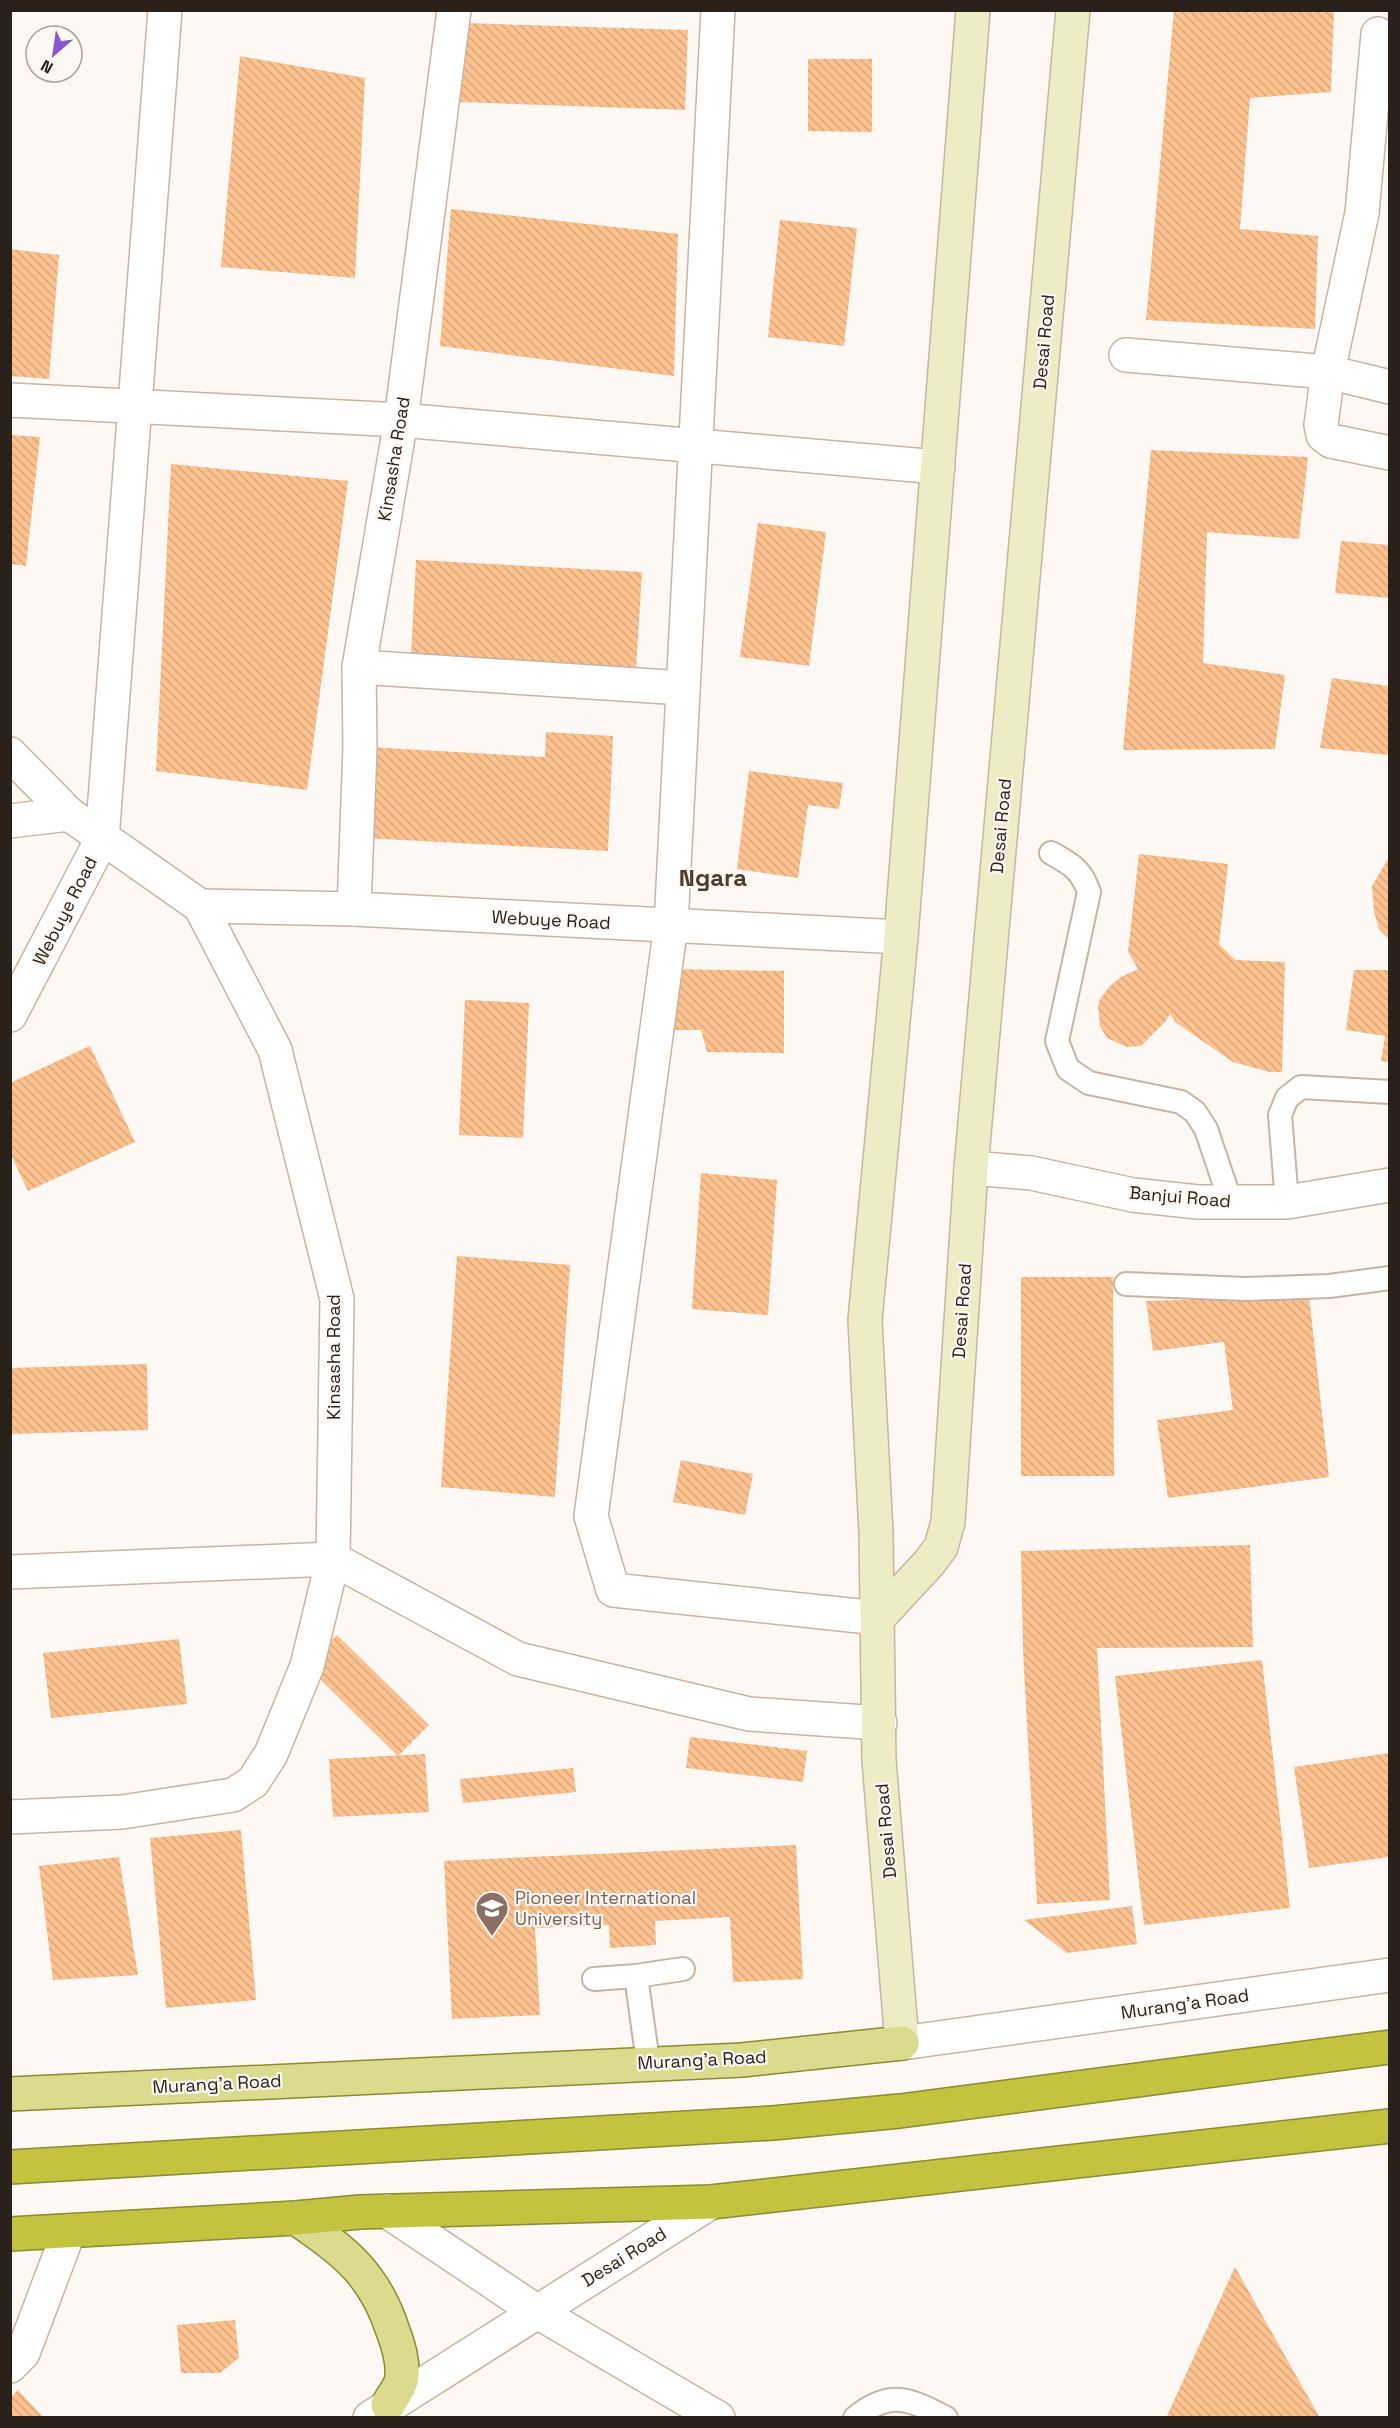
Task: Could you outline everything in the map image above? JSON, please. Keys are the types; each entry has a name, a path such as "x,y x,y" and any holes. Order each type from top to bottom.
{"highway":[{"path":"10,2167 773,2123 900,2111 1389,2047"},
{"path":"10,2234 387,2211 711,2202 1389,2126"}],"main road":[{"name":"Desai Road","path":"902,2043 879,1760 876,1533 865,1320 902,938 973,10"},
{"name":"Desai Road","path":"878,1618 941,1547 948,1522 971,1168 1073,10"},
{"name":"Murang'a Road","path":"10,2094 648,2062 742,2060 902,2043"},
{"path":"296,2218 337,2246 375,2287 395,2337 403,2378 379,2411"}],"street":[{"path":"102,839 165,10"},
{"name":"Kinsasha Road","path":"354,909 360,747 359,667 401,420 454,10"},
{"path":"718,10 671,926 591,1516 612,1590 878,1618"},
{"path":"1378,34 1362,213 1328,372 1321,425 1323,435 1331,441 1388,444"},
{"path":"1126,355 1328,372 1389,387"},
{"path":"10,400 401,420 938,467"},
{"path":"359,667 683,688"},
{"path":"10,754 69,814 200,906"},
{"path":"10,821 69,814"},
{"name":"Webuye Road","path":"10,1016 102,839"},
{"name":"Kinsasha Road","path":"10,1817 152,1809 233,1795 253,1782 271,1754 307,1666 333,1559 337,1299 275,1050 200,906"},
{"name":"Webuye Road","path":"200,906 354,909 902,938"},
{"name":"Banjui Road","path":"971,1168 1031,1173 1133,1195 1198,1202 1287,1202 1389,1185"},
{"path":"10,1572 333,1559 518,1659 749,1714 880,1723"},
{"name":"Murang'a Road","path":"902,2043 1389,1976"},
{"name":"Desai Road","path":"379,2411 711,2202"},
{"path":"387,2211 536,2312 718,2418"},
{"path":"10,2366 23,2353 69,2231"}],"lane":[{"path":"1051,853 1071,864 1084,877 1089,892 1057,1041 1068,1069 1089,1083 1181,1102 1195,1112 1206,1129 1231,1203"},
{"path":"1287,1202 1280,1115 1287,1098 1301,1087 1389,1092"},
{"path":"1126,1284 1246,1289 1329,1287 1389,1278"},
{"path":"594,1979 683,1970"},
{"path":"636,1976 648,2062"},
{"path":"855,2418 874,2403 893,2399 921,2404 946,2418"}],"building":[{"path":"1174,10 1334,12 1331,92 1250,98 1240,229 1318,236 1315,329 1146,320"},
{"path":"462,23 688,30 685,110 460,102"},
{"path":"240,56 365,78 355,278 221,267"},
{"path":"808,59 872,59 872,132 808,131"},
{"path":"451,209 678,234 674,376 440,346"},
{"path":"780,220 857,228 844,346 768,337"},
{"path":"10,249 59,255 49,379 10,376"},
{"path":"10,435 40,437 26,566 10,564"},
{"path":"1151,450 1308,457 1299,539 1207,532 1203,663 1285,675 1275,749 1123,750"},
{"path":"171,464 348,481 307,790 156,771"},
{"path":"758,523 826,532 809,666 740,657"},
{"path":"1341,541 1389,545 1389,598 1335,593"},
{"path":"416,560 642,572 636,670 411,655"},
{"path":"1332,678 1389,686 1389,755 1320,748"},
{"path":"546,732 613,736 608,851 364,838 368,747 545,757"},
{"path":"749,771 843,783 839,809 808,805 798,878 737,869"},
{"path":"1139,854 1228,864 1219,944 1235,960 1285,962 1282,1072 1270,1072 1233,1062 1175,1022 1170,1014 1141,1046 1127,1047 1107,1038 1100,1026 1098,1006 1100,999 1121,977 1138,969 1128,952"},
{"path":"1389,857 1389,939 1379,929 1374,912 1372,886"},
{"path":"670,969 784,971 784,1053 707,1052 701,1030 669,1030"},
{"path":"1354,970 1389,970 1389,1062 1381,1061 1385,1036 1346,1030"},
{"path":"465,1000 529,1003 523,1138 459,1135"},
{"path":"90,1046 135,1142 28,1191 10,1153 10,1083"},
{"path":"701,1173 777,1180 768,1315 692,1309"},
{"path":"457,1256 570,1265 555,1497 441,1487"},
{"path":"1021,1277 1113,1277 1114,1476 1021,1476"},
{"path":"1309,1296 1329,1477 1168,1498 1157,1420 1233,1410 1224,1342 1153,1351 1146,1301"},
{"path":"147,1364 148,1430 10,1434 10,1368"},
{"path":"681,1460 753,1474 745,1515 673,1502"},
{"path":"1250,1545 1253,1647 1097,1648 1110,1900 1037,1904 1023,1651 1021,1551"},
{"path":"337,1635 429,1725 398,1756 307,1666"},
{"path":"179,1639 187,1704 51,1718 43,1653"},
{"path":"1262,1660 1290,1908 1144,1925 1115,1676"},
{"path":"690,1737 807,1751 803,1782 686,1768"},
{"path":"1389,1753 1389,1857 1309,1868 1294,1767"},
{"path":"425,1754 429,1812 333,1817 329,1759"},
{"path":"573,1768 576,1792 463,1803 460,1779"},
{"path":"241,1830 256,2000 166,2008 150,1838"},
{"name":"Pioneer International University","path":"796,1845 803,1979 733,1982 730,1917 655,1921 656,1945 610,1948 609,1925 535,1928 540,2015 452,2019 444,1861"},
{"path":"119,1857 138,1975 53,1980 39,1866"},
{"path":"1132,1906 1137,1944 1067,1953 1024,1920"},
{"path":"1235,2267 1320,2418 1166,2418"},
{"path":"235,2320 239,2358 220,2373 181,2373 177,2325"},
{"path":"18,2390 44,2418 10,2418 10,2398"}],"place":[{"name":"Pioneer International University","path":"492,1937"}],"district":[{"name":"Ngara","path":"713,878"}]}
